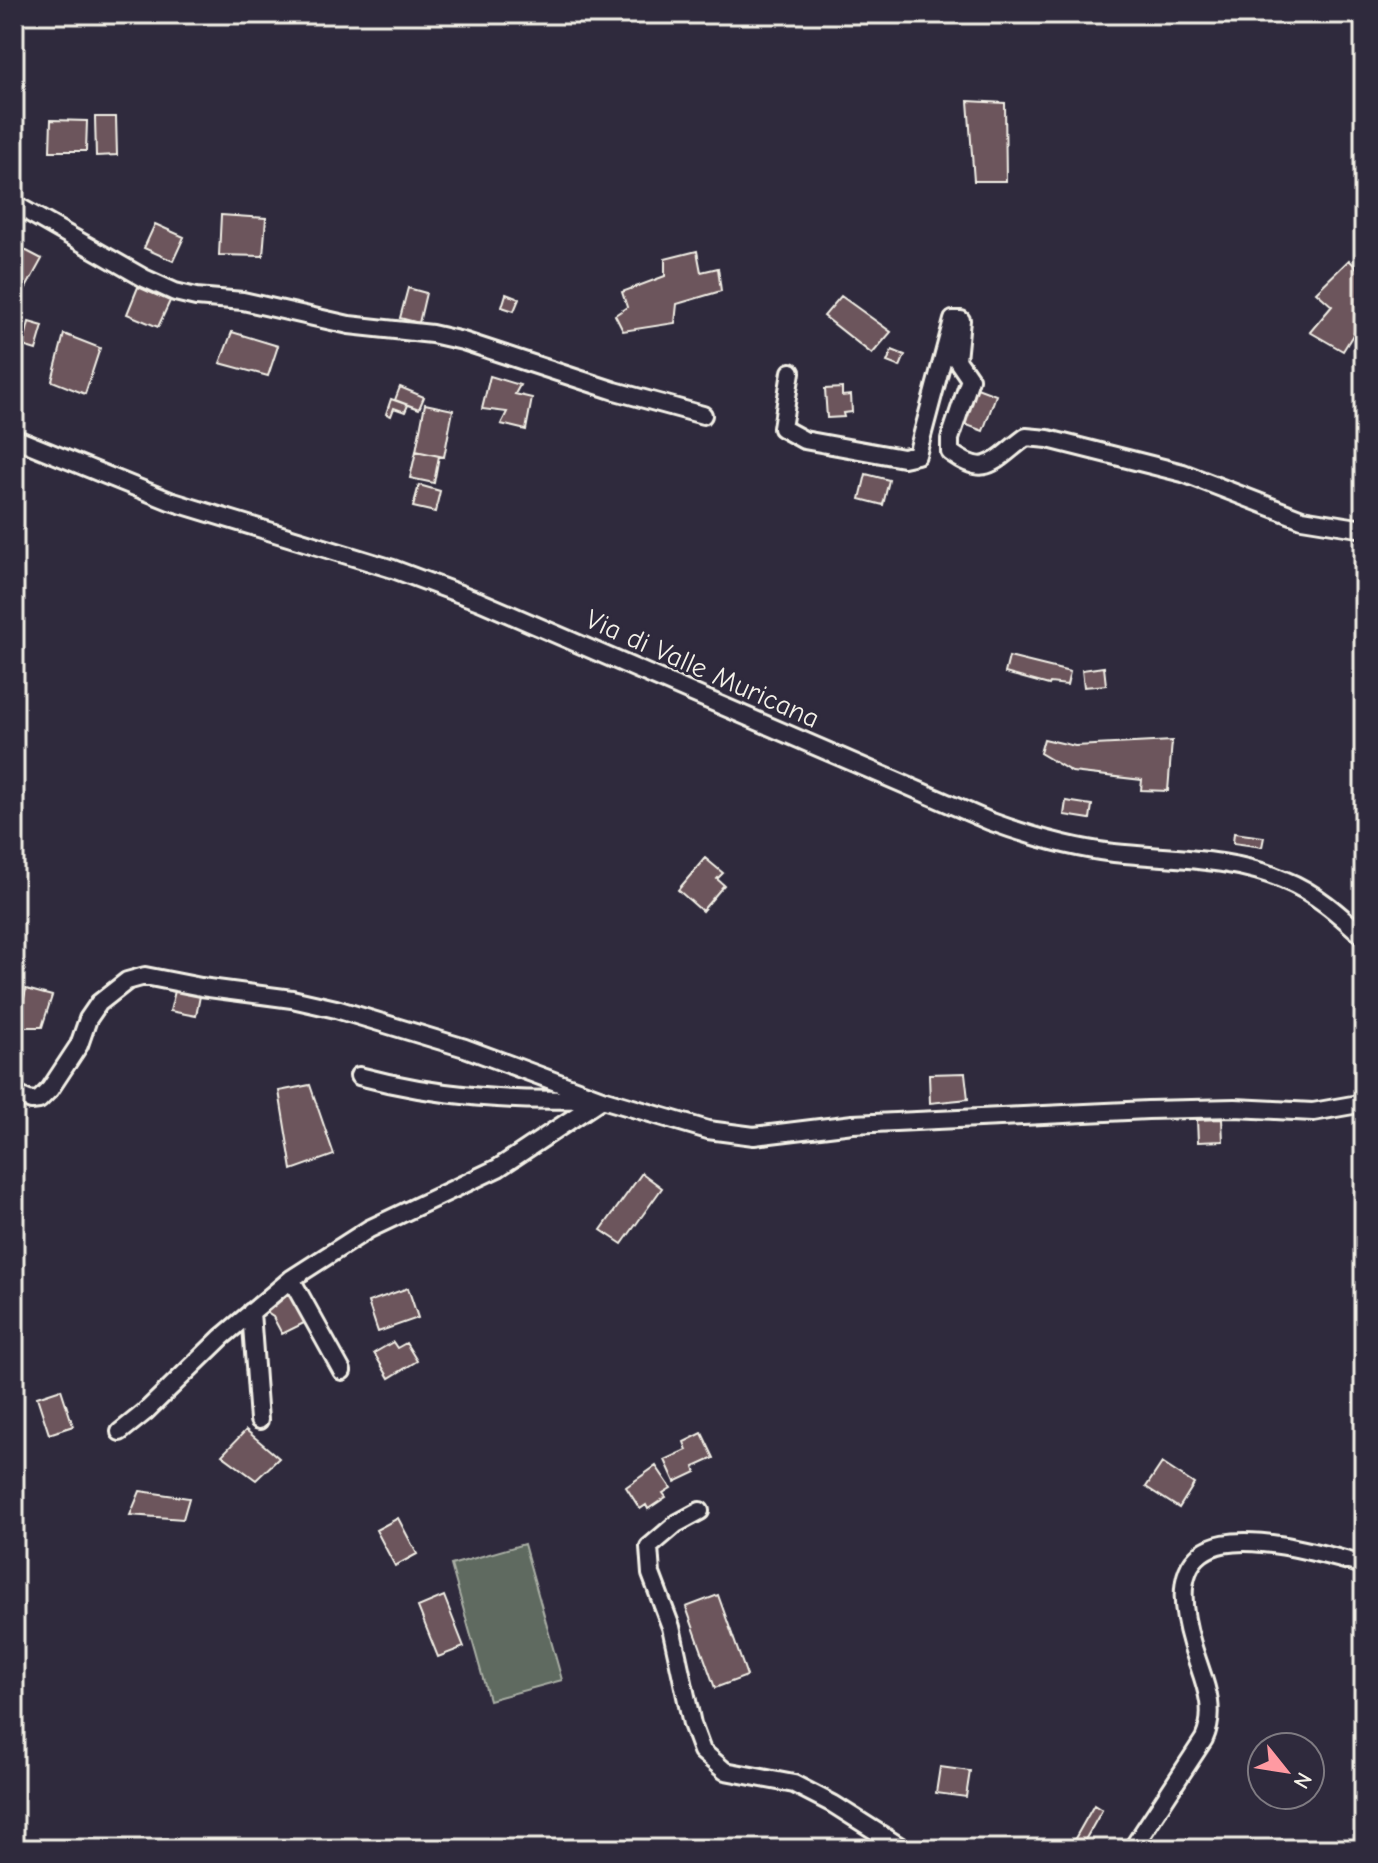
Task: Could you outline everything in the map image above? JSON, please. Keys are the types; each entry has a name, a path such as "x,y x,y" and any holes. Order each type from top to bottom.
{"street":[{"path":"14,204 144,278 175,292 243,301 349,325 432,334 463,341 615,391 703,415"},
{"path":"791,372 782,428 804,440 903,458 917,455 953,320 961,320 957,360 970,379 950,439 950,452 966,465 981,467 990,464 1026,437 1048,439 1183,473 1302,519 1364,529"},
{"name":"Via di Valle Muricana","path":"14,438 170,501 393,569 479,601 989,821 1069,846 1209,861 1281,878 1314,895 1364,937"},
{"path":"17,1095 31,1101 47,1093 79,1045 88,1019 96,1007 127,981 145,976 336,1009 465,1048 602,1099 708,1130 754,1136 853,1124 1148,1110 1235,1108 1313,1112 1364,1103"},
{"path":"359,1076 430,1093 474,1098 522,1101 602,1099"},
{"path":"120,1432 291,1279 383,1222 498,1168 602,1099"},
{"path":"291,1279 342,1371"},
{"path":"251,1312 259,1420"},
{"path":"700,1511 676,1524 649,1547 651,1574 671,1627 692,1724 702,1751 725,1771 794,1784 833,1804 904,1849"},
{"path":"1132,1849 1204,1739 1209,1723 1210,1698 1183,1603 1184,1581 1197,1558 1218,1543 1236,1541 1289,1548 1364,1565"}],"green space":[{"path":"524,1544 562,1680 489,1700 451,1565"}],"building":[{"path":"968,101 1005,103 1006,181 974,181"},
{"path":"95,117 116,117 117,155 96,156"},
{"path":"51,120 87,121 86,151 50,151"},
{"path":"221,215 266,218 263,256 219,255"},
{"path":"155,224 184,237 173,261 144,248"},
{"path":"19,247 42,259 26,288 14,282 14,256"},
{"path":"697,251 701,272 718,268 721,291 677,304 675,323 623,331 615,315 627,307 622,292 665,276 665,259"},
{"path":"1349,260 1364,275 1364,317 1343,351 1310,332 1332,306 1316,292"},
{"path":"138,287 170,301 158,327 127,314"},
{"path":"408,288 426,293 419,323 400,318"},
{"path":"506,294 519,299 514,311 502,307"},
{"path":"841,296 891,332 872,354 824,316"},
{"path":"29,322 43,326 36,350 23,346"},
{"path":"232,332 278,346 268,376 220,363"},
{"path":"64,334 100,348 85,394 52,381"},
{"path":"892,350 905,355 900,367 887,362"},
{"path":"490,376 520,385 515,394 532,398 526,430 501,424 507,412 482,409"},
{"path":"400,387 424,397 419,409 395,400"},
{"path":"842,388 842,396 851,395 852,412 843,413 844,417 827,418 825,389"},
{"path":"977,388 996,395 983,431 964,424"},
{"path":"391,399 408,405 405,412 394,408 391,416 386,414"},
{"path":"425,404 453,410 444,457 416,451"},
{"path":"416,451 439,456 434,483 410,478"},
{"path":"866,474 889,480 883,505 860,499"},
{"path":"419,485 440,491 435,512 413,507"},
{"path":"1009,657 1070,672 1067,685 1049,685 1005,673"},
{"path":"1104,667 1106,685 1084,687 1082,670"},
{"path":"1044,739 1075,746 1172,741 1168,791 1141,790 1142,780 1072,772 1040,753"},
{"path":"1066,801 1092,805 1090,819 1064,815"},
{"path":"1234,833 1264,837 1262,847 1233,843"},
{"path":"705,858 723,873 717,879 724,885 702,911 678,890"},
{"path":"26,989 52,996 42,1027 18,1027"},
{"path":"175,991 200,996 196,1016 170,1011"},
{"path":"965,1073 968,1099 930,1103 929,1074"},
{"path":"310,1085 334,1155 292,1170 279,1091"},
{"path":"1222,1119 1223,1141 1198,1142 1197,1120"},
{"path":"642,1173 662,1188 622,1244 601,1230"},
{"path":"408,1288 418,1318 378,1332 368,1302"},
{"path":"293,1289 310,1320 282,1334 273,1317 264,1311 276,1298"},
{"path":"393,1342 397,1348 406,1343 417,1361 389,1378 374,1353"},
{"path":"61,1389 73,1426 49,1434 37,1397"},
{"path":"246,1430 279,1458 256,1480 222,1455"},
{"path":"702,1433 714,1458 694,1467 696,1472 675,1482 665,1460 687,1450 684,1442"},
{"path":"1162,1463 1194,1484 1179,1508 1146,1487"},
{"path":"656,1466 671,1488 663,1493 666,1497 648,1509 646,1505 640,1509 626,1487"},
{"path":"140,1491 189,1498 183,1519 130,1515"},
{"path":"398,1518 417,1554 395,1566 376,1530"},
{"path":"718,1595 747,1676 715,1688 686,1607"},
{"path":"444,1596 464,1647 438,1657 418,1607"},
{"path":"940,1767 970,1771 966,1797 936,1793"},
{"path":"1094,1805 1102,1810 1080,1849 1069,1849"}]}
